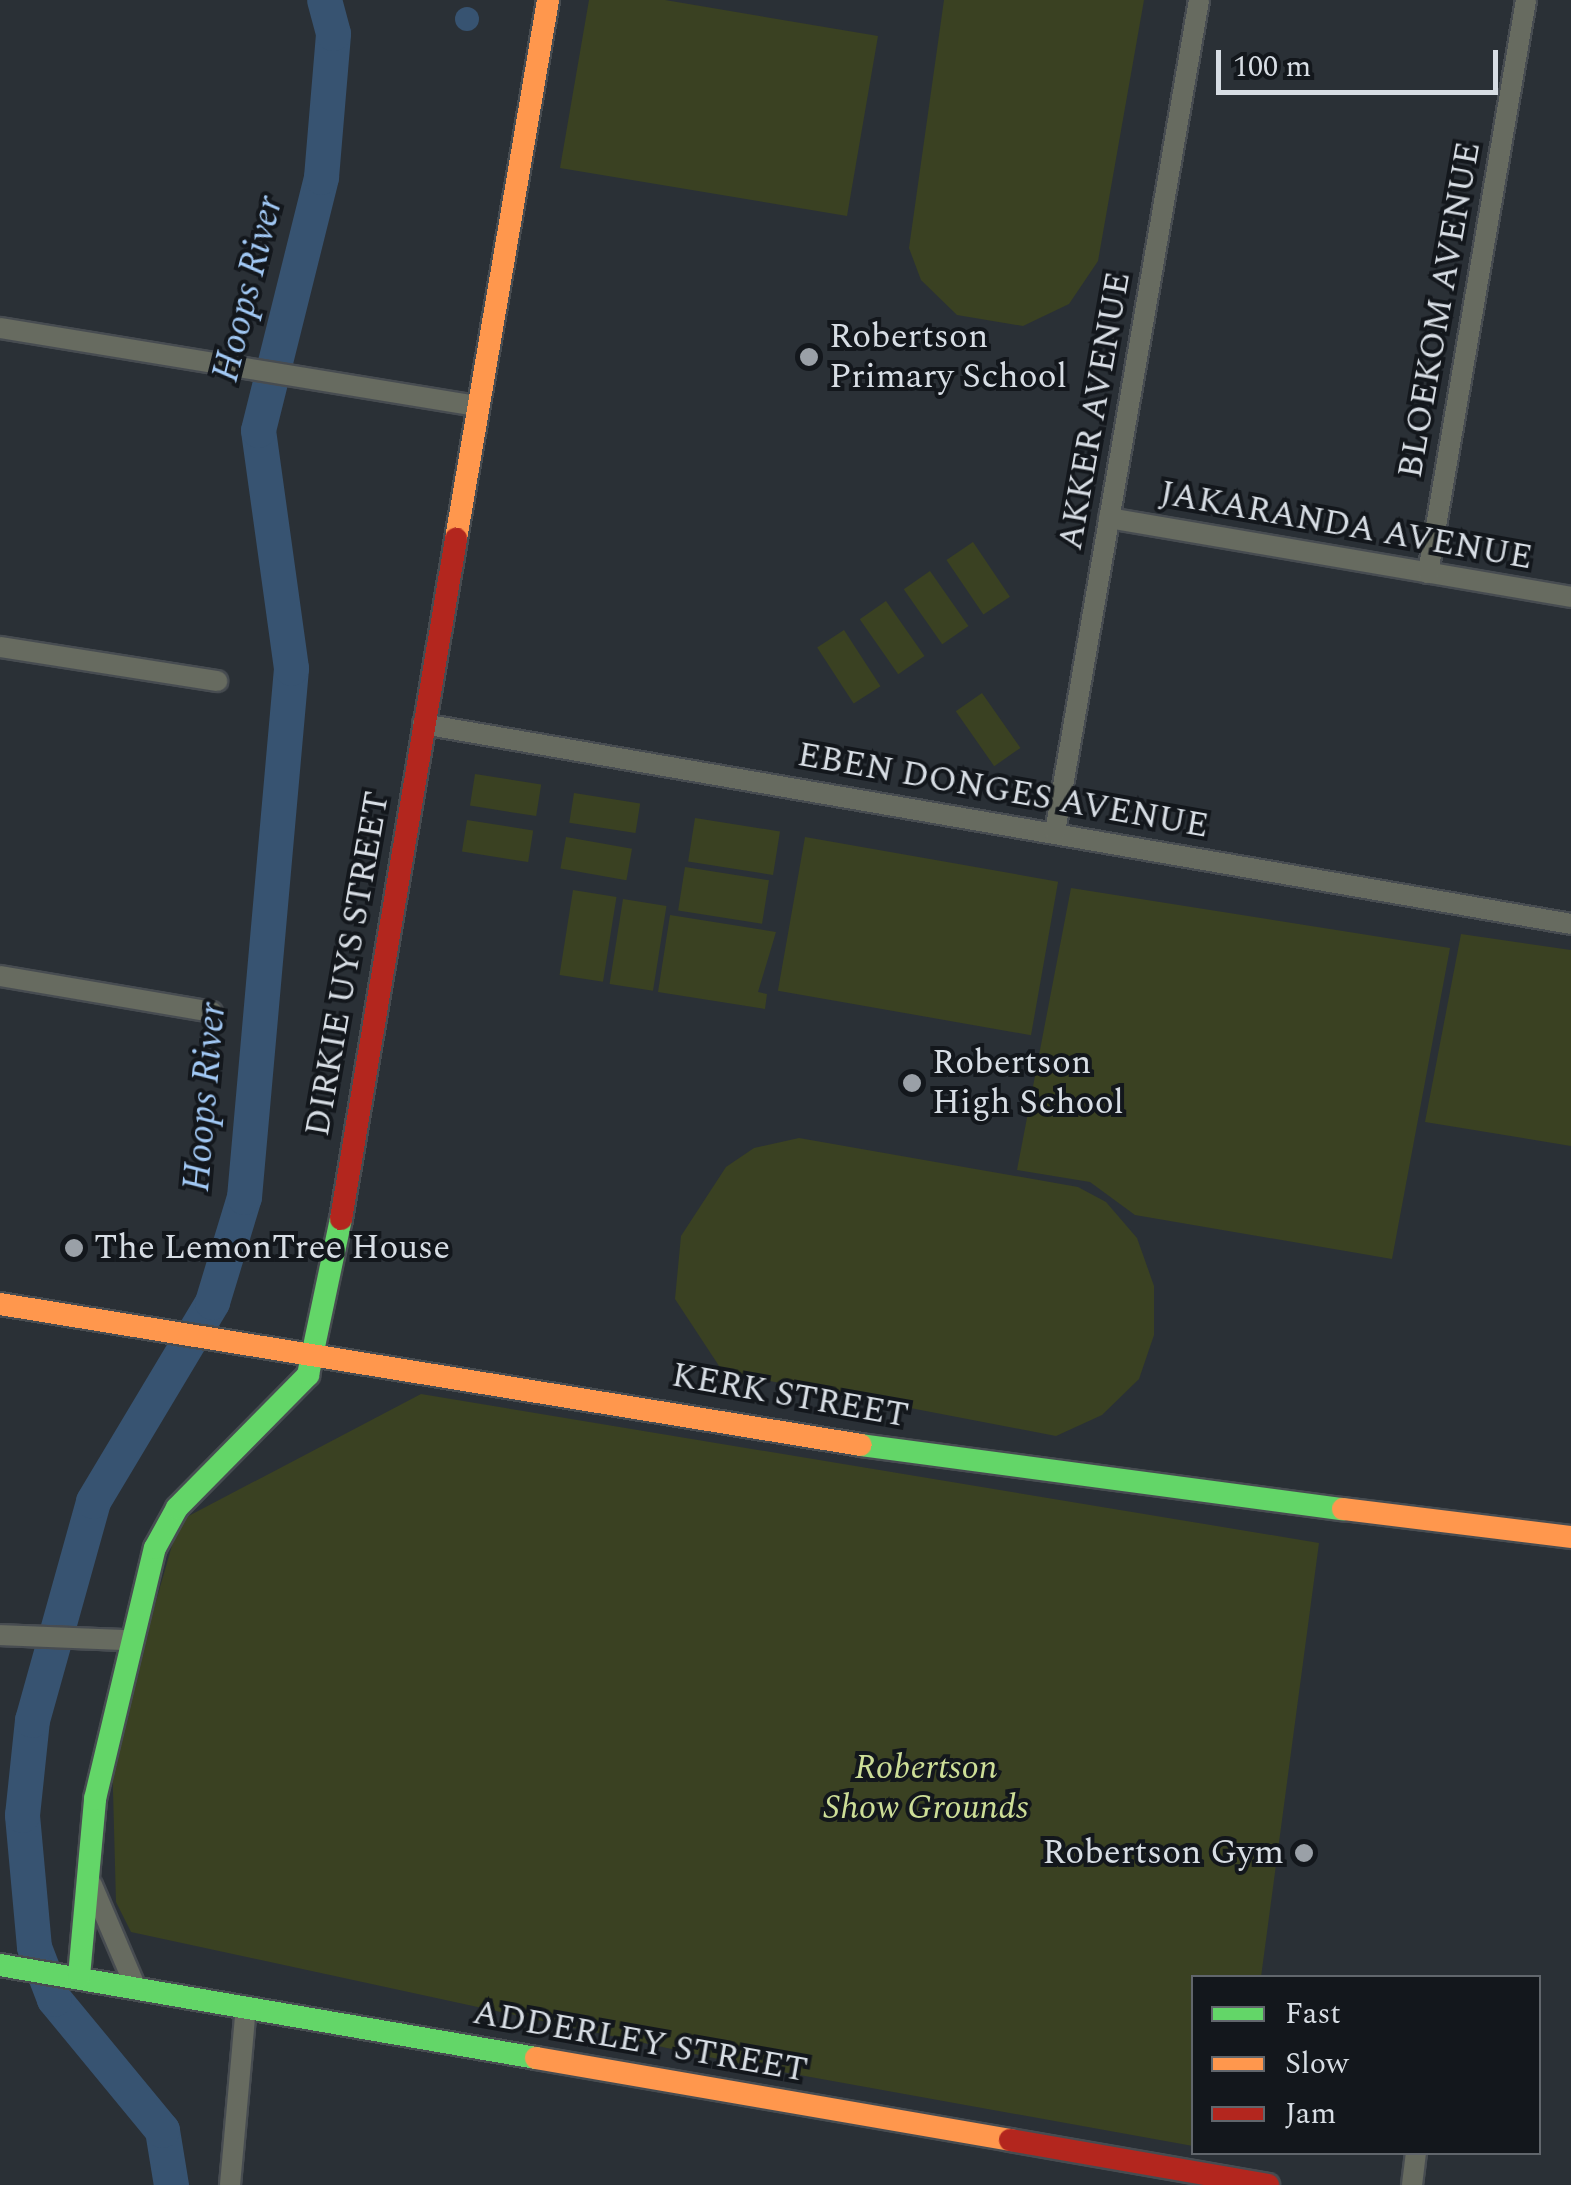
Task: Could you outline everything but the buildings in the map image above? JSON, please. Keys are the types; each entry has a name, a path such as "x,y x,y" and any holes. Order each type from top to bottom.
{"street":[{"name":"DIRKIE UYS STREET","path":"317,1355 548,0"},
{"name":"AKKER AVENUE","path":"1055,832 1199,0"},
{"name":"BLOEKOM AVENUE","path":"1428,572 1526,0"},
{"path":"0,328 284,378 477,406"},
{"name":"JAKARANDA AVENUE","path":"1110,518 1571,597"},
{"path":"0,647 217,680"},
{"name":"EBEN DONGES AVENUE","path":"423,724 1571,924"},
{"path":"0,976 212,1012"},
{"name":"KERK STREET","path":"0,1304 1021,1470 1571,1538"},
{"path":"79,1976 89,1879 126,1640 165,1525 317,1355"},
{"path":"0,1636 126,1640"},
{"path":"89,1879 135,1986"},
{"name":"ADDERLEY STREET","path":"9,1966 1268,2185"},
{"path":"230,2185 246,2008"},
{"path":"1412,2185 1416,2155"}],"green space":[{"path":"589,0 665,0 878,36 847,216 560,168"},
{"path":"944,0 1144,0 1098,261 1069,304 1023,326 957,315 921,280 909,248"},
{"path":"973,542 1010,597 983,615 946,560"},
{"path":"930,571 968,626 942,644 904,589"},
{"path":"886,601 924,656 898,674 860,619"},
{"path":"844,630 880,686 854,704 817,647"},
{"path":"982,693 1020,748 994,766 956,711"},
{"path":"475,774 541,784 536,816 470,806"},
{"path":"574,793 640,803 635,833 569,823"},
{"path":"695,818 780,831 773,875 688,861"},
{"path":"467,820 533,830 528,862 462,852"},
{"path":"566,837 632,849 626,880 560,869"},
{"path":"805,837 1058,882 1031,1035 778,991"},
{"path":"685,867 769,880 762,924 678,910"},
{"path":"1071,888 1450,948 1392,1259 1135,1215 1090,1182 1017,1170"},
{"path":"573,890 616,897 603,982 560,975"},
{"path":"623,899 666,906 653,991 610,984"},
{"path":"670,915 776,932 758,992 767,994 765,1009 658,992"},
{"path":"1461,934 1571,950 1571,1146 1425,1122"},
{"path":"799,1138 1078,1187 1106,1202 1137,1238 1154,1286 1154,1335 1139,1379 1102,1415 1056,1436 723,1372 675,1299 681,1236 726,1167 754,1148"},
{"name":"Robertson Show Grounds","path":"421,1394 1319,1543 1261,1975 1191,1975 1191,2146 755,2067 131,1932 116,1902 112,1754 179,1521"}],"water":[{"path":"467,7 479,19 467,31 455,19"}],"waterway":[{"name":"Hoops River","path":"171,2185 162,2130 54,1999 34,1947 22,1815 32,1720 93,1501 212,1302 244,1197 291,668 258,430 321,177 333,33 324,0"}],"traffic: fast":[{"path":"79,1976 95,1799 155,1548 177,1508 308,1375 341,1219"},
{"path":"861,1445 1343,1509"},
{"path":"0,1965 536,2058"}],"traffic: slow":[{"path":"456,539 548,0"},
{"path":"0,1304 861,1445"},
{"path":"1343,1509 1571,1537"},
{"path":"536,2058 1010,2140"}],"traffic: jam":[{"path":"341,1219 456,539"},
{"path":"1010,2140 1268,2185"}],"place":[{"name":"Robertson Primary School","path":"809,357"},
{"name":"Robertson High School","path":"912,1083"},
{"name":"The LemonTree House","path":"74,1248"},
{"name":"Robertson Gym","path":"1304,1853"}]}
